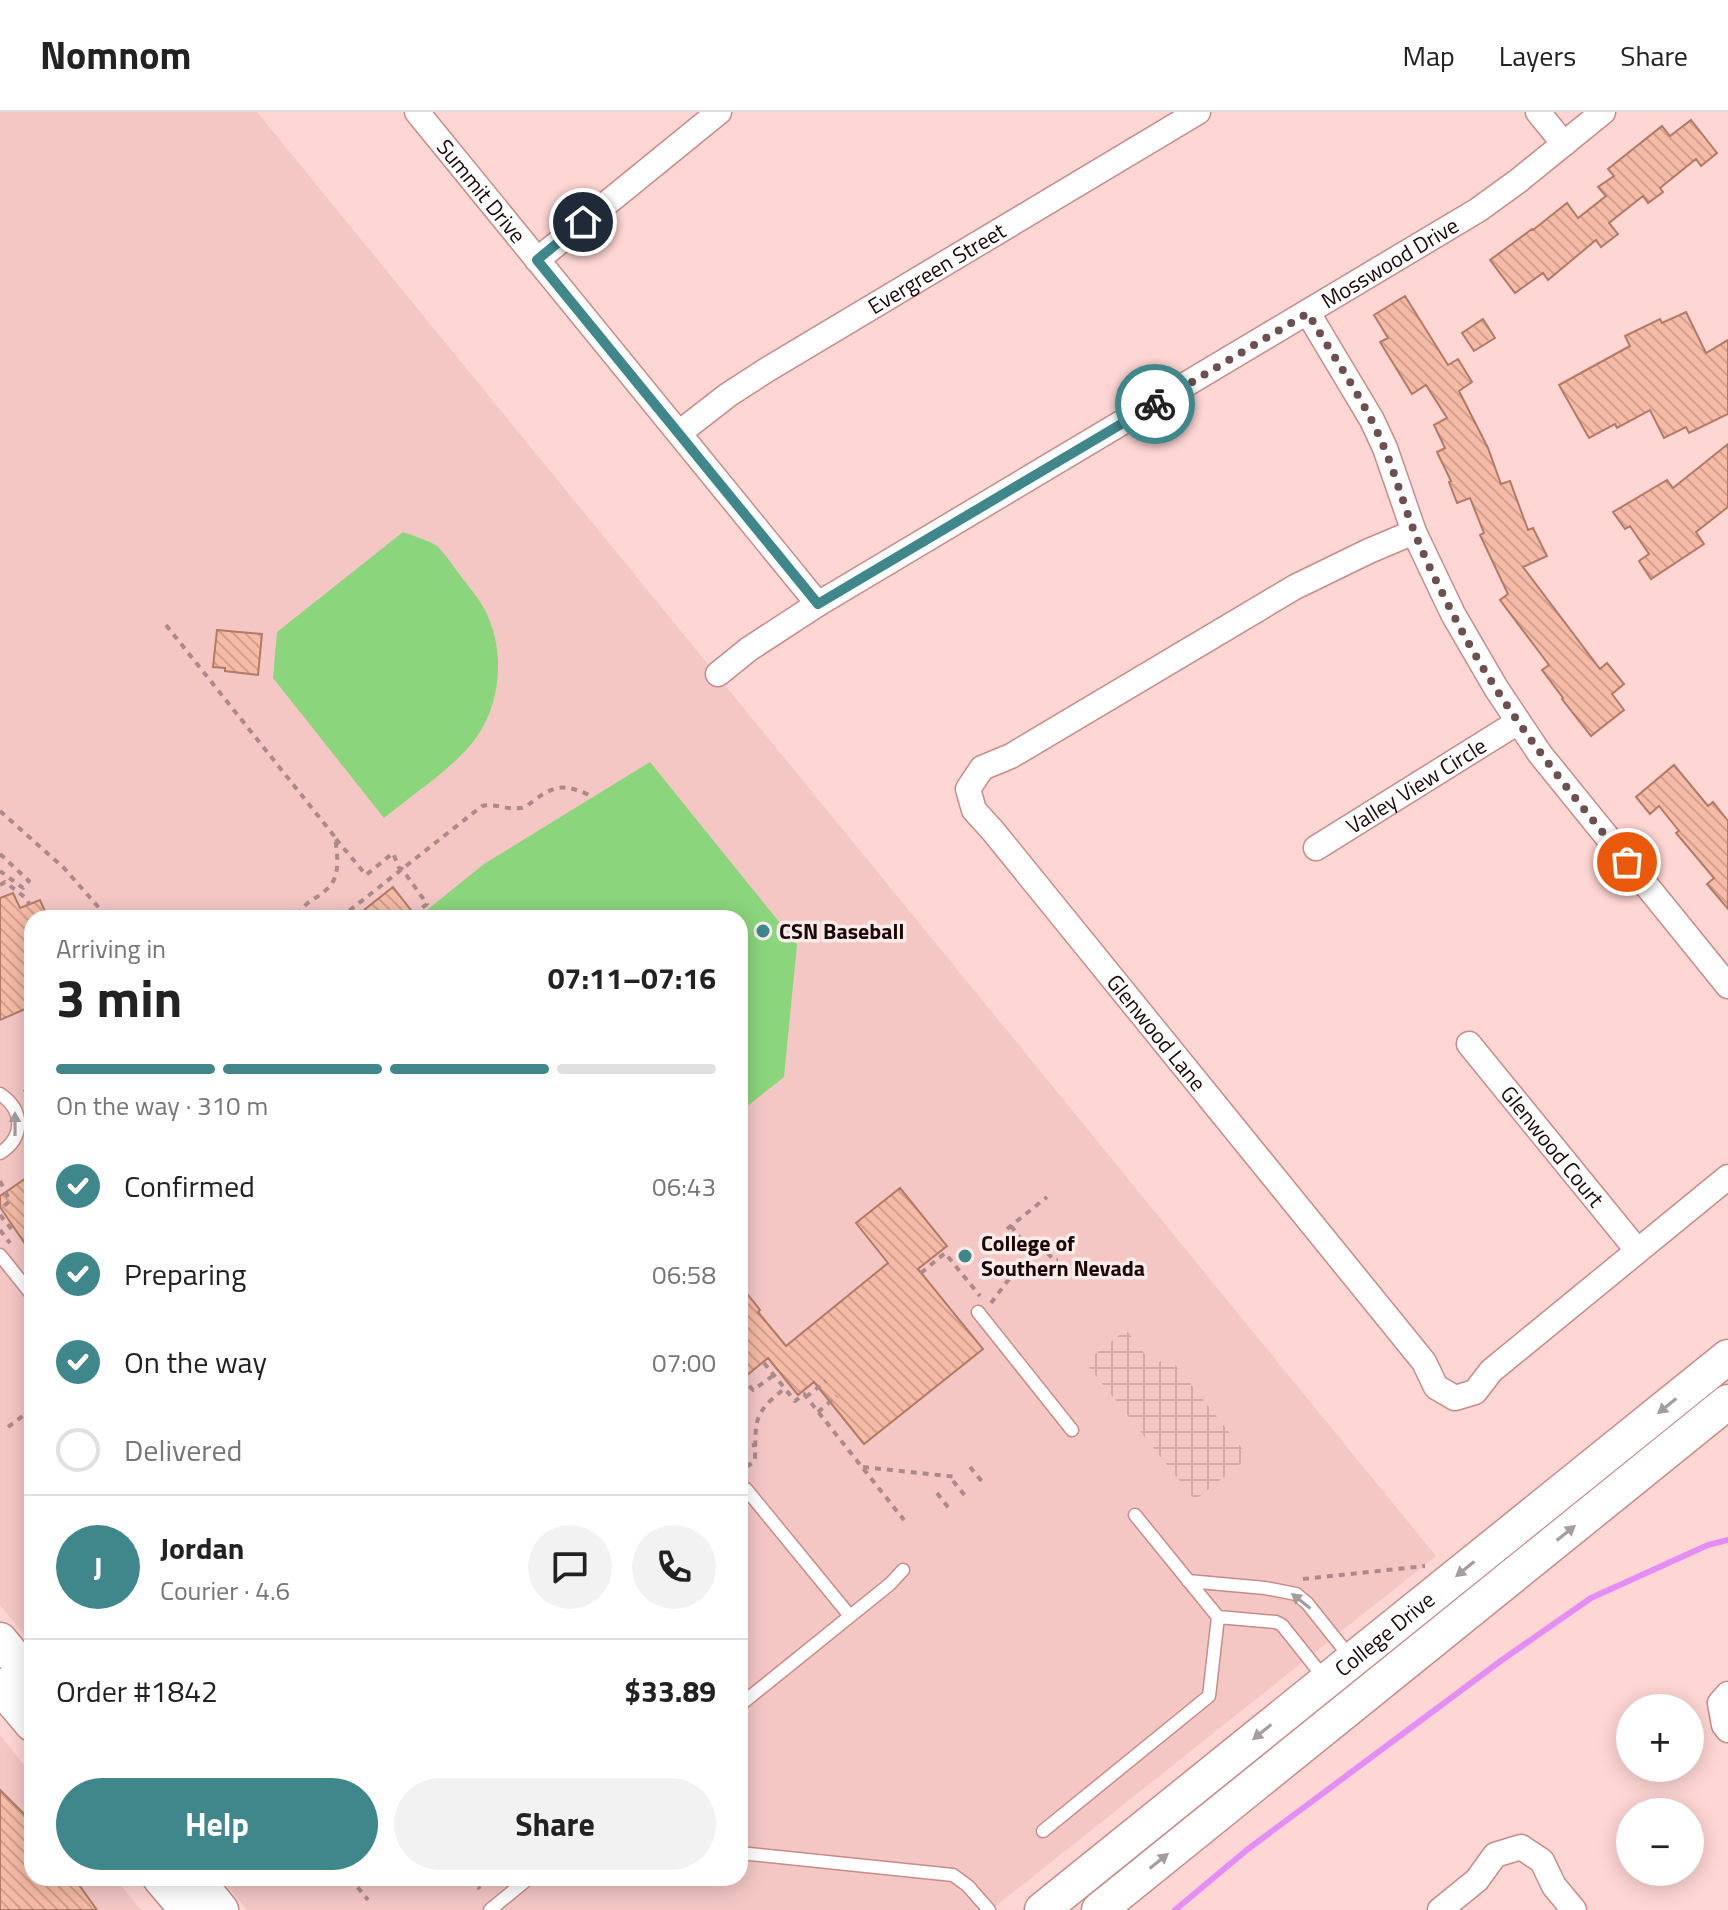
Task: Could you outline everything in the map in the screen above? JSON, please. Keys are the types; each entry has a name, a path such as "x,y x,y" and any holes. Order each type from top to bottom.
{"main road":[{"name":"College Drive","path":"1042,1910 1728,1357"},
{"name":"College Drive","path":"1099,1910 1728,1402"},
{"path":"0,1640 24,1669"},
{"path":"1352,1659 1362,1699"},
{"path":"1326,1680 1362,1699"},
{"path":"0,1686 24,1714"},
{"path":"167,1886 187,1910"},
{"path":"202,1886 221,1910"}],"street":[{"name":"Summit Drive","path":"417,112 818,604"},
{"path":"537,260 719,112"},
{"name":"Evergreen Street","path":"679,433 765,371 1198,112"},
{"path":"1538,112 1564,144"},
{"name":"Mosswood Drive","path":"718,674 749,649 818,604 1478,210 1603,112"},
{"path":"1308,313 1372,420 1414,532 1475,654 1518,722 1567,788 1728,986"},
{"name":"Glenwood Lane","path":"1414,532 1295,587 1011,756 982,768 968,789 974,810 1424,1362 1436,1387 1455,1398 1475,1392 1491,1371 1728,1177"},
{"name":"Valley View Circle","path":"1316,848 1518,722"},
{"name":"Glenwood Court","path":"1469,1044 1637,1250"},
{"path":"1724,1698 1724,1725 1728,1730"},
{"path":"1440,1910 1477,1880 1495,1855 1521,1847 1542,1861 1554,1886 1574,1910"}],"lane":[{"path":"0,1094 15,1108 18,1129 8,1148 0,1153"},
{"path":"0,1255 24,1285"},
{"path":"978,1312 1072,1430"},
{"path":"748,1491 850,1616"},
{"path":"1135,1515 1218,1617 1282,1625 1326,1680"},
{"path":"748,1699 890,1584 903,1570"},
{"path":"1188,1581 1296,1594 1316,1613 1352,1659"},
{"path":"1043,1831 1209,1696 1218,1617"},
{"path":"748,1854 953,1875 968,1886 989,1910"},
{"path":"490,1910 519,1886"}],"path":[{"path":"166,625 366,875 393,853 399,868 427,904 419,910"},
{"path":"350,910 482,806 491,804 524,808 552,789 563,787 589,795"},
{"path":"0,811 64,868 101,910"},
{"path":"301,910 330,887 335,877 335,837"},
{"path":"0,854 29,881 23,888 0,871"},
{"path":"0,885 5,882 29,904"},
{"path":"0,1181 10,1201 0,1212 15,1231 7,1238"},
{"path":"1030,1251 1009,1227 1047,1197"},
{"path":"921,1273 945,1253 989,1308 1030,1251 1038,1248 1058,1260"},
{"path":"764,1363 795,1401 804,1394 904,1520"},
{"path":"748,1385 753,1390 774,1375"},
{"path":"806,1397 826,1381"},
{"path":"748,1466 755,1460 756,1422 761,1410 784,1389"},
{"path":"818,1412 837,1396"},
{"path":"8,1427 24,1415"},
{"path":"748,1446 755,1445"},
{"path":"863,1467 955,1479 967,1498"},
{"path":"970,1467 984,1484"},
{"path":"937,1493 951,1511"},
{"path":"1297,1580 1431,1566"},
{"path":"357,1886 368,1900"},
{"path":"477,1886 480,1889"}],"shaded area":[{"name":"College of Southern Nevada","path":"0,112 257,112 1436,1556 991,1910 247,1910 228,1886 748,1886 748,910 24,910 24,1634 0,1605"},
{"path":"1126,1330 1154,1366 1168,1356 1249,1457 1195,1500 1085,1362"},
{"path":"0,1735 24,1765 24,1886 122,1886 141,1910 0,1910"}],"green space":[{"path":"403,532 437,546 485,610 496,641 498,675 491,708 476,738 445,770 384,818 273,678 277,632"},
{"name":"CSN Baseball","path":"650,762 797,944 784,1077 748,1106 748,910 427,910 484,864"}],"building":[{"path":"1691,120 1717,153 1701,166 1696,159 1660,188 1663,192 1648,203 1643,196 1609,223 1618,234 1601,247 1596,240 1548,280 1543,273 1515,293 1490,260 1567,203 1578,218 1606,196 1598,187 1614,176 1608,169 1662,126 1670,136"},
{"path":"1405,296 1448,365 1458,359 1472,382 1459,391 1488,448 1501,484 1510,481 1528,530 1533,528 1547,556 1523,567 1600,669 1607,663 1624,684 1612,694 1624,710 1591,736 1542,670 1549,665 1500,600 1508,594 1480,535 1484,533 1470,498 1457,503 1451,481 1437,452 1445,448 1434,425 1447,418 1426,385 1412,394 1380,342 1388,338 1374,315"},
{"path":"1686,312 1706,353 1728,340 1728,414 1689,433 1686,427 1664,438 1650,410 1617,428 1615,424 1589,438 1559,385 1630,346 1625,336 1660,319 1662,323"},
{"path":"1483,319 1495,338 1474,351 1462,333"},
{"path":"1728,444 1728,507 1696,532 1704,544 1651,579 1639,561 1649,554 1630,526 1625,529 1613,512 1667,480 1673,488"},
{"path":"217,630 262,634 258,675 213,667"},
{"path":"1674,765 1708,806 1713,802 1728,821 1728,909 1707,884 1714,878 1676,833 1679,831 1659,806 1650,814 1636,797"},
{"path":"393,887 411,910 364,910"},
{"path":"13,893 20,908 40,900 44,910 24,910 24,1010 0,1020 0,898"},
{"path":"24,1180 24,1242 0,1207 0,1196"},
{"path":"900,1188 947,1246 918,1269 983,1349 864,1444 814,1382 798,1395 768,1358 748,1374 748,1295 786,1346 888,1263 856,1223"},
{"path":"0,1790 24,1814 24,1886 80,1886 97,1910 0,1910"}],"waterway":[{"path":"1175,1910 1248,1849 1502,1660 1591,1598 1708,1545 1728,1540"}],"way so far":[{"path":"1155,404 1308,313 1372,420 1414,532 1475,654 1540,754 1627,862"}],"place":[{"name":"CSN Baseball","path":"763,931"},
{"name":"College of Southern Nevada","path":"965,1256"}],"route":[{"path":"583,222 537,260 818,604 1155,404"}]}
